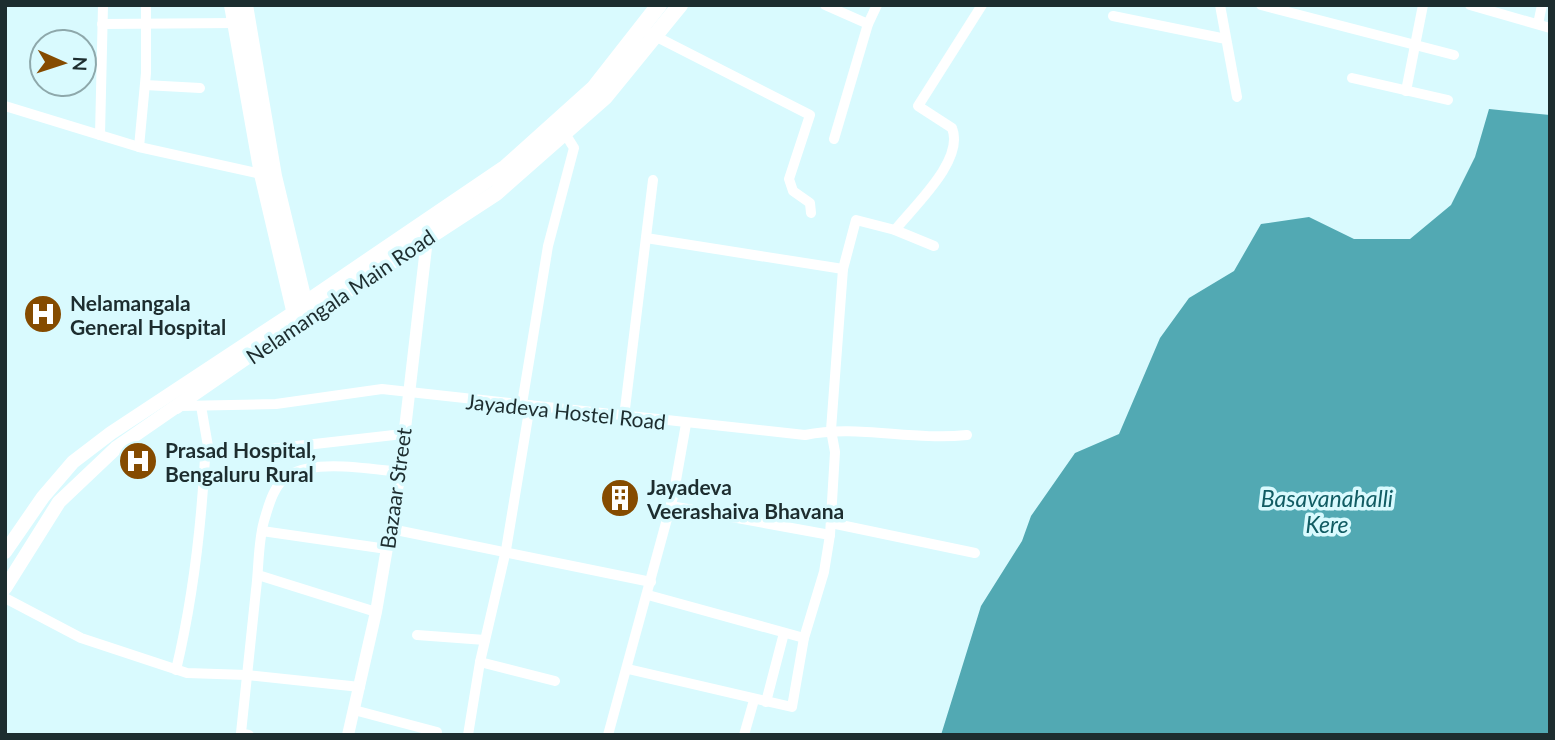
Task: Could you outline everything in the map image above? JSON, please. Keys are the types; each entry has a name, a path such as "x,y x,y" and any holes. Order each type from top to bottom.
{"main road":[{"path":"232,5 301,314"},
{"path":"245,5 268,175"},
{"path":"5,552 43,497 73,462 111,433 301,314 506,167 594,88 648,32 659,5"},
{"name":"Nelamangala Main Road","path":"5,588 59,502 116,448 168,414 301,314 427,239 496,193 605,97 648,32 680,5"}],"street":[{"path":"100,135 103,5"},
{"path":"139,146 145,85 146,5"},
{"path":"825,5 868,24"},
{"path":"834,139 868,24 877,5"},
{"path":"895,230 951,160 956,146 952,128 918,106 982,5"},
{"path":"1220,5 1237,97"},
{"path":"1261,5 1454,55"},
{"path":"1406,91 1423,5"},
{"path":"1470,5 1544,26 1542,5"},
{"path":"1113,16 1226,39"},
{"path":"102,24 235,23"},
{"path":"648,32 810,114 789,179 793,191 810,203 811,213"},
{"path":"1352,78 1448,100"},
{"path":"145,85 200,88"},
{"path":"5,106 139,146 268,175"},
{"path":"468,735 480,662 506,550 548,246 574,148 564,132"},
{"path":"624,417 653,180"},
{"path":"628,669 792,707 804,638 824,572 830,536 835,452 831,430 843,270 856,220 895,230 934,246"},
{"path":"646,238 843,270"},
{"name":"Bazaar Street","path":"348,735 376,612 391,529 427,239"},
{"name":"Jayadeva Hostel Road","path":"168,414 181,406 276,404 382,389 805,435 831,430 933,439 967,435"},
{"path":"176,670 188,619 199,546 205,458 209,452 201,406"},
{"path":"608,735 671,506 686,424"},
{"path":"244,452 403,434"},
{"path":"249,735 241,733 262,531 273,494 281,481 293,473 342,466 400,472"},
{"path":"671,506 830,536"},
{"path":"831,523 975,553"},
{"path":"391,529 506,550 651,582"},
{"path":"262,531 387,550"},
{"path":"258,575 376,612"},
{"path":"648,595 804,638"},
{"path":"5,598 81,638 176,670 360,687"},
{"path":"766,702 784,633"},
{"path":"417,635 485,640"},
{"path":"480,662 555,681"},
{"path":"744,735 754,700"},
{"path":"354,710 450,735"}],"water":[{"name":"Basavanahalli Kere","path":"1489,109 1550,115 1550,735 941,735 981,606 1022,541 1031,516 1075,453 1119,434 1160,338 1189,298 1234,271 1261,224 1309,217 1354,239 1410,239 1451,205 1475,157"}],"place":[{"name":"Nelamangala General Hospital","path":"43,314"},
{"name":"Prasad Hospital, Bengaluru Rural","path":"138,461"},
{"name":"Jayadeva Veerashaiva Bhavana","path":"620,498"}]}
